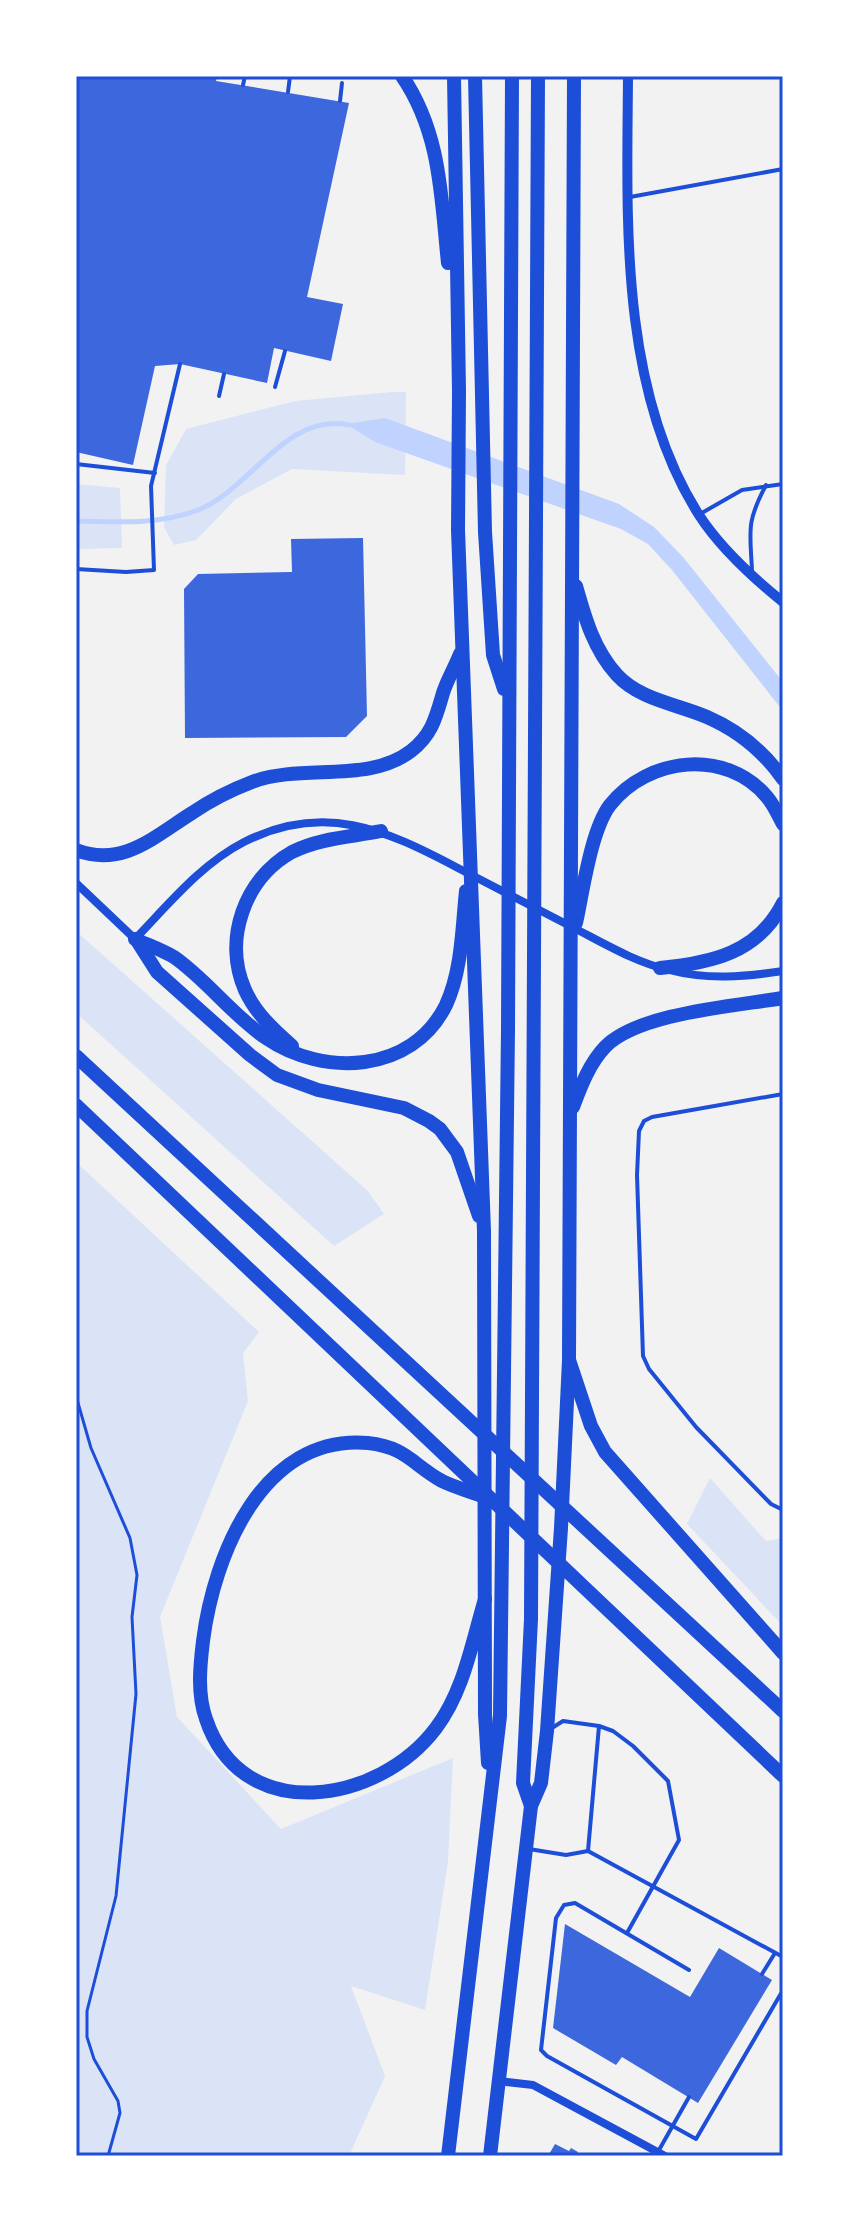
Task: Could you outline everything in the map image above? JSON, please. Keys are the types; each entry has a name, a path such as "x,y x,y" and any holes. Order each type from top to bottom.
{"highway":[{"path":"402,76 418,103 436,151 457,342"},
{"path":"454,76 458,530 484,1231 485,1714 491,1791"},
{"path":"448,2156 500,1716 504,1564 512,76"},
{"path":"531,1806 523,1783 531,1604 538,76"},
{"path":"490,2156 531,1806 541,1783 547,1731 569,1360 574,76"},
{"path":"574,137 581,76"},
{"path":"475,83 485,532 493,655 508,701"},
{"path":"572,564 588,628 601,655 619,677 646,695 730,729 755,747 783,779"},
{"path":"76,850 99,856 135,850 215,798 256,780 296,772 363,770 400,759 421,742 437,719 443,694 462,652"},
{"path":"569,955 593,847 603,820 609,807 641,777 662,768 687,764 724,769 739,775 766,796 783,824"},
{"path":"305,1057 272,1029 246,992 237,961 242,913 265,873 290,854 320,841 381,831"},
{"path":"135,939 174,957 263,1036 305,1057 320,1062 355,1065 386,1058 413,1044 436,1021 451,993 458,964 471,843"},
{"path":"660,968 702,964 733,952 769,926 783,903"},
{"path":"135,939 157,972 236,1044 277,1075 303,1086 390,1104 417,1113 440,1129 457,1152 484,1231"},
{"path":"570,1115 590,1068 604,1048 622,1033 669,1018 783,998"},
{"path":"76,1056 783,1711"},
{"path":"76,1105 783,1776"},
{"path":"569,1360 591,1426 605,1452 783,1653"},
{"path":"485,1599 459,1686 449,1707 421,1745 382,1775 342,1789 302,1793 285,1791 250,1777 224,1752 213,1736 203,1710 201,1680 209,1605 223,1556 254,1499 297,1461 347,1443 382,1445 396,1450 441,1481 495,1501"}],"street":[{"path":"628,76 627,197 633,282 647,396 673,468 699,515 752,577 783,602"},
{"path":"76,883 135,939 204,869 227,851 256,836 286,826 315,821 355,824 381,831 428,852 613,949 660,968 700,977 783,971"},
{"path":"497,2081 533,2085 658,2152"}],"lane":[{"path":"243,85 245,76"},
{"path":"288,92 290,76"},
{"path":"340,101 342,83"},
{"path":"627,197 783,169"},
{"path":"275,387 285,351"},
{"path":"76,569 154,570 151,486 180,364"},
{"path":"219,396 224,374"},
{"path":"76,464 155,473"},
{"path":"699,515 742,490 783,484"},
{"path":"752,577 748,527 752,510 766,485"},
{"path":"783,1094 652,1117 644,1121 639,1131 637,1175 643,1356 649,1369 696,1427 771,1504 783,1510"},
{"path":"547,1731 563,1721 613,1731 668,1781 679,1840 627,1934"},
{"path":"588,1851 599,1726"},
{"path":"526,1849 566,1855 588,1851 783,1957"},
{"path":"689,1970 575,1903 564,1905 556,1918 541,2050 696,2139 783,1990"},
{"path":"762,1974 775,1953"},
{"path":"644,2156 658,2152 689,2097"}],"path":[{"path":"76,1396 91,1448 130,1538 137,1575 132,1617 136,1694 116,1896 87,2011 87,2037 94,2059 118,2101 120,2113 108,2156"}],"shaded area":[{"path":"406,392 405,475 292,469 236,499 196,540 174,545 164,527 166,465 186,429 295,401"},
{"path":"76,484 120,488 122,548 76,549"},
{"path":"76,931 368,1191 384,1214 334,1246 76,1013"},
{"path":"76,1162 259,1332 243,1353 248,1401 160,1617 177,1717 281,1829 453,1758 448,1862 425,2010 351,1986 385,2076 349,2156 76,2156"},
{"path":"710,1478 766,1541 783,1538 783,1626 687,1524"}],"water":[{"path":"385,418 619,504 654,527 683,557 783,682 783,711 648,544 621,529 375,442 346,424"}],"building":[{"path":"76,76 217,76 216,81 349,103 307,297 343,304 331,361 274,348 267,383 180,364 155,366 133,465 76,452"},
{"path":"363,538 367,716 346,737 185,738 184,589 198,574 292,572 291,539"},
{"path":"565,1924 690,1997 719,1948 772,1980 698,2103 622,2057 616,2065 553,2028"},
{"path":"555,2144 578,2152 576,2156 548,2156"}],"waterway":[{"path":"76,521 153,520 198,510 217,500 270,455 306,430 327,424 349,425"}]}
